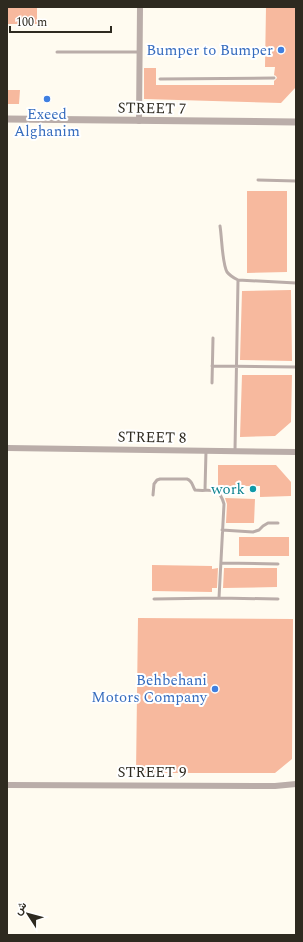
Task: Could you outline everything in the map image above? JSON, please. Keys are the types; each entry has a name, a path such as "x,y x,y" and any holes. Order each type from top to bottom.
{"street":[{"path":"139,121 140,7"},
{"name":"STREET 7","path":"7,119 296,122"},
{"name":"STREET 8","path":"7,448 296,452"},
{"name":"STREET 9","path":"7,785 275,786 296,784"}],"lane":[{"path":"57,52 140,52"},
{"path":"160,79 274,78"},
{"path":"258,180 296,181"},
{"path":"220,226 225,265 232,277 238,280 296,283"},
{"path":"235,452 238,280"},
{"path":"212,383 213,338"},
{"path":"212,366 296,367"},
{"path":"205,490 206,451"},
{"path":"153,495 154,484 160,479 187,479 191,480 195,490 216,491 220,494 224,504 219,598"},
{"path":"222,530 253,532 259,530 268,523 278,523"},
{"path":"221,563 278,564"},
{"path":"154,599 278,599"}],"building":[{"path":"7,7 37,7 37,24 7,24"},
{"name":"Bumper to Bumper","path":"266,7 296,7 296,87 281,103 144,99 144,68 156,68 156,85 274,85 274,81 277,78 274,75 275,67 265,67"},
{"path":"7,90 20,90 19,104 7,104"},
{"path":"247,191 287,191 287,272 247,273"},
{"path":"291,290 292,361 240,360 242,291"},
{"path":"242,375 292,375 291,422 275,436 240,437"},
{"path":"218,465 276,465 291,482 291,496 260,497 260,486 218,486"},
{"path":"225,498 255,499 254,523 226,523 227,504"},
{"path":"239,537 289,537 289,556 239,556"},
{"path":"152,565 212,566 212,569 218,568 217,588 212,588 212,592 152,591"},
{"path":"224,568 277,568 277,587 223,588"},
{"name":"Behbehani Motors Company","path":"138,618 293,619 292,759 275,773 136,773"}],"place":[{"name":"Bumper to Bumper","path":"281,50"},
{"name":"Exeed Alghanim","path":"47,99"},
{"name":"work","path":"253,489"},
{"name":"Behbehani Motors Company","path":"215,689"}]}
